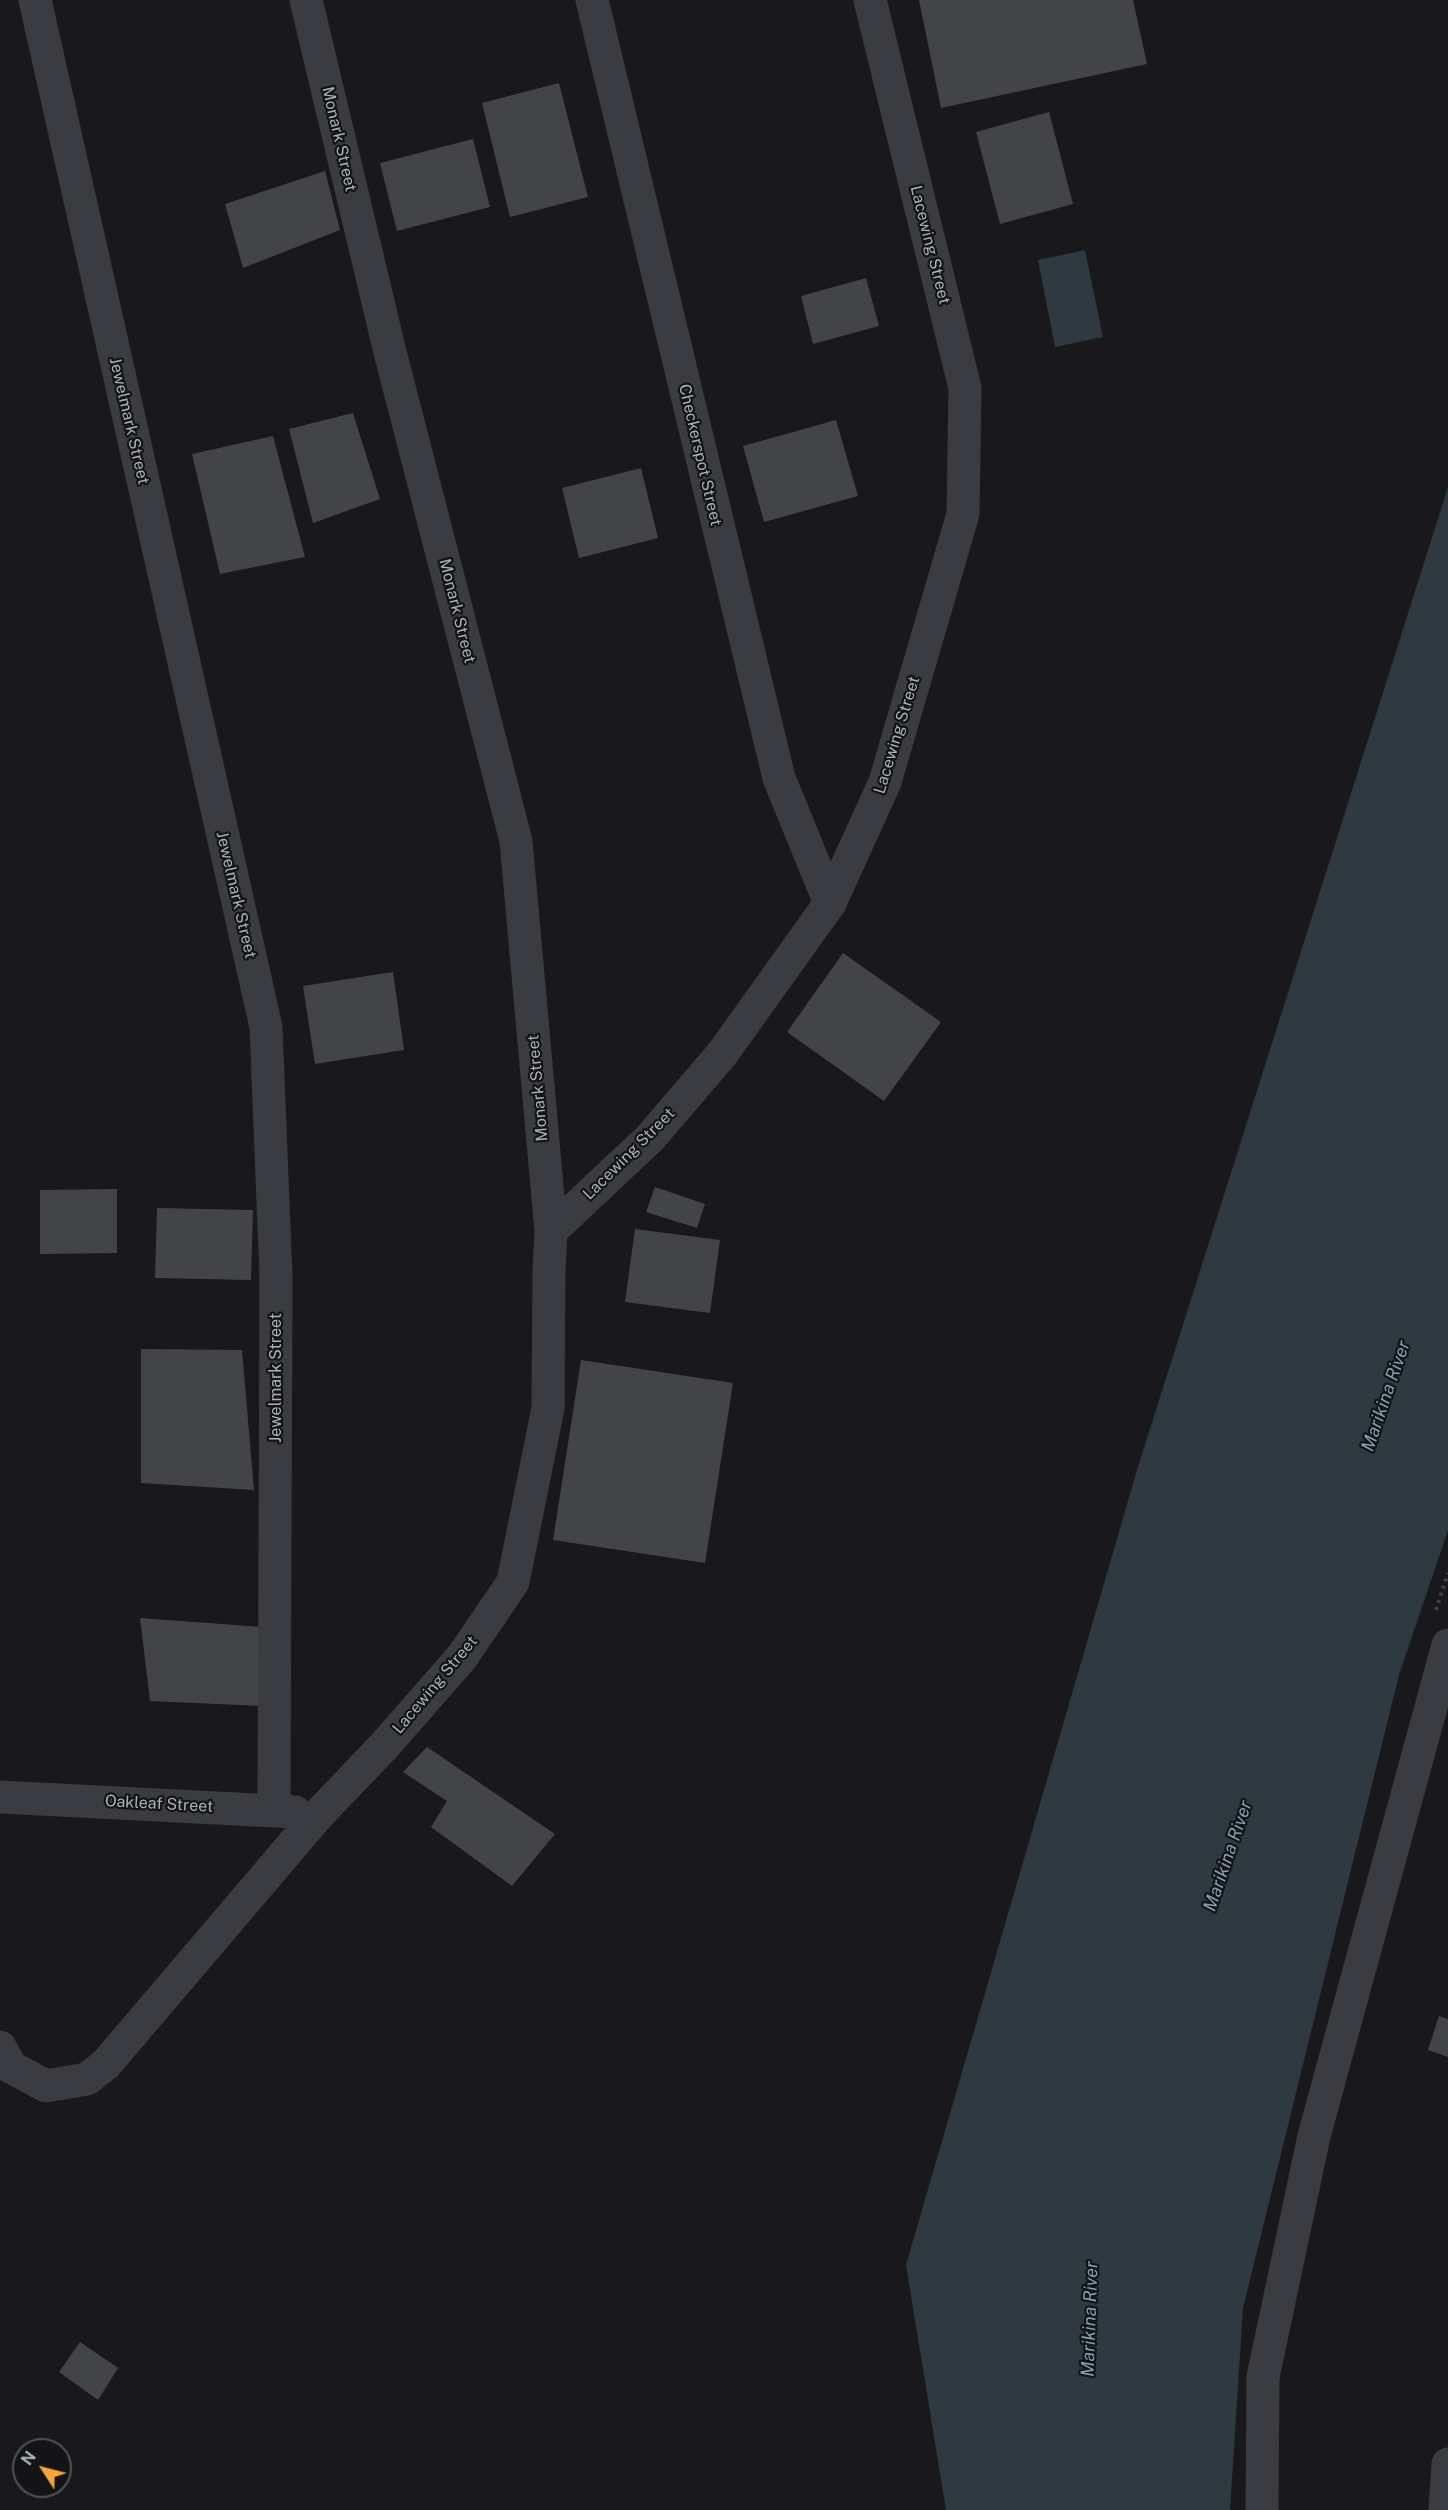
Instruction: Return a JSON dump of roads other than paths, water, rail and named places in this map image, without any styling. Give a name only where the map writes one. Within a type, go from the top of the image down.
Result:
[{"type":"street","name":"Jewelmark Street","points":[[35,0],[266,1027],[276,1277],[274,1809]]},
{"type":"street","name":"Monark Street","points":[[306,0],[393,364],[516,841],[551,1231]]},
{"type":"street","name":"Checkerspot Street","points":[[592,0],[779,778],[830,903]]},
{"type":"street","name":"Lacewing Street","points":[[0,2047],[11,2067],[46,2086],[87,2079],[106,2064],[318,1815],[384,1746],[462,1657],[513,1582],[548,1408],[551,1231],[650,1138],[722,1054],[830,903],[885,782],[963,514],[965,388],[870,0]]},
{"type":"street","points":[[1262,2510],[1263,2377],[1314,2136],[1448,1645]]},
{"type":"street","name":"Oakleaf Street","points":[[0,1797],[274,1809],[318,1815]]},
{"type":"street","points":[[1445,2510],[1448,2464]]},
{"type":"water","points":[[1085,250],[1103,337],[1055,347],[1038,260]]},
{"type":"water","name":"Marikina River","points":[[1448,487],[1448,1530],[1399,1675],[1243,2308],[1230,2510],[946,2510],[906,2265],[1137,1470]]}]
